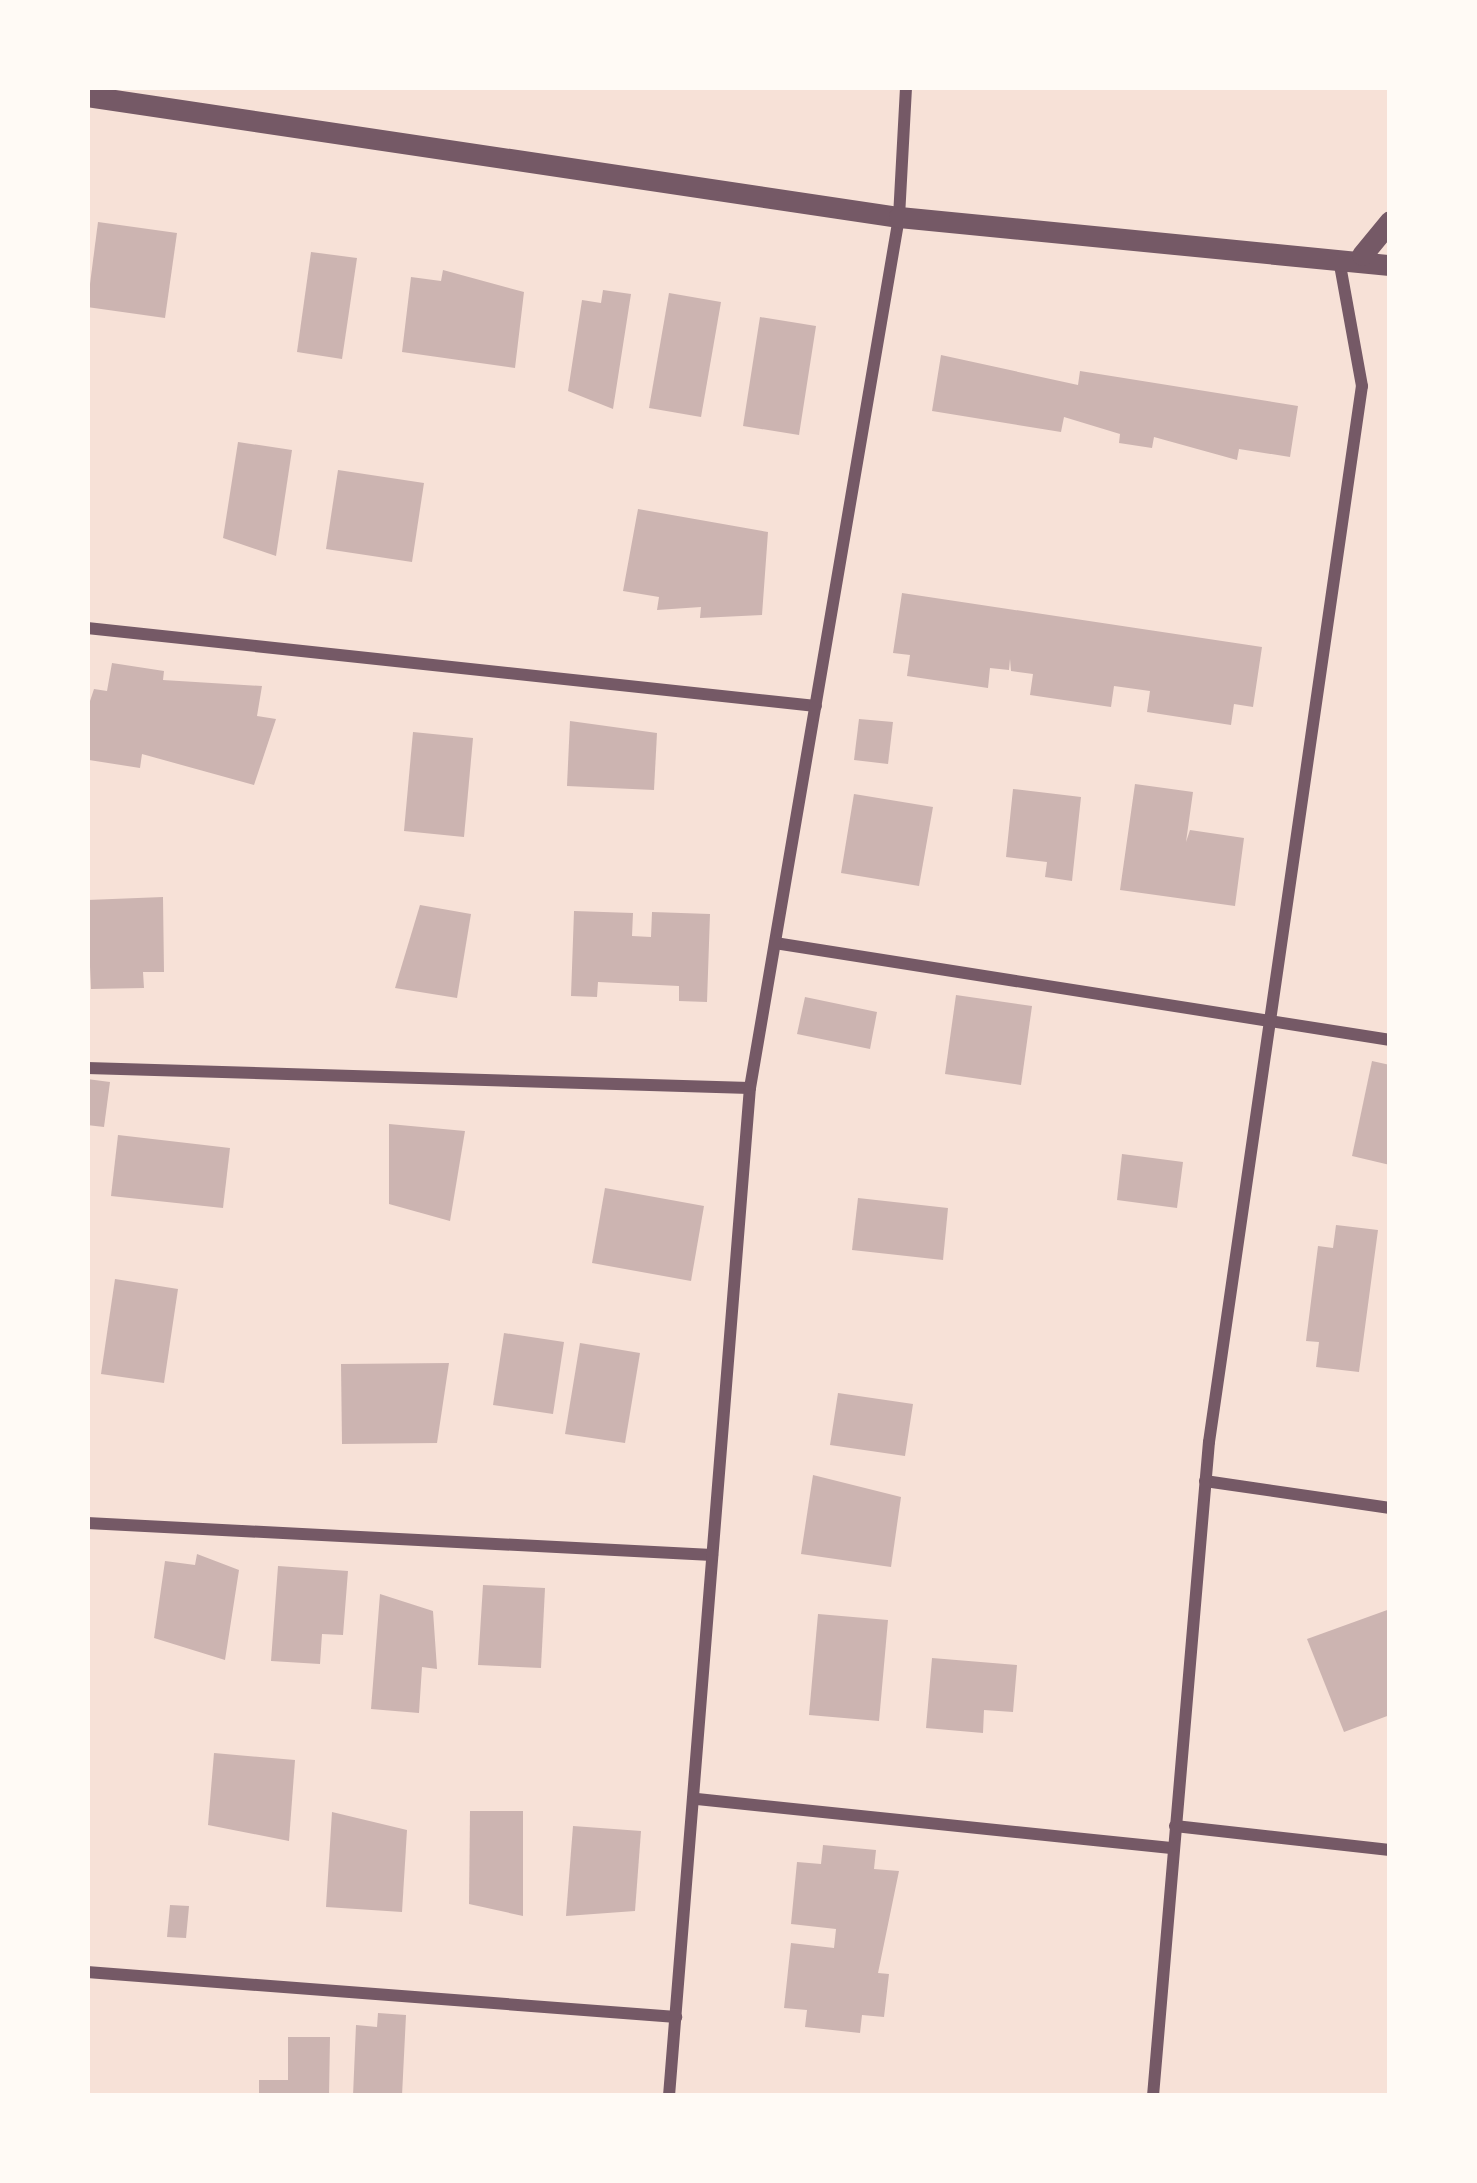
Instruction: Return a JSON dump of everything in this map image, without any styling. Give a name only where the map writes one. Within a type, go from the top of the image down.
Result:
[{"type":"street","points":[[669,2096],[697,1799],[750,1088],[899,217],[906,87]]},
{"type":"street","points":[[87,96],[899,217],[1338,257],[1362,255],[1390,265]]},
{"type":"street","points":[[1362,255],[1390,221]]},
{"type":"street","points":[[1154,2096],[1205,1481],[1264,1022],[1316,738],[1362,386],[1338,257]]},
{"type":"street","points":[[87,628],[816,706]]},
{"type":"street","points":[[775,944],[1390,1040]]},
{"type":"street","points":[[87,1068],[750,1088]]},
{"type":"street","points":[[1205,1481],[1390,1508]]},
{"type":"street","points":[[87,1523],[712,1555]]},
{"type":"street","points":[[697,1799],[1173,1848]]},
{"type":"street","points":[[1174,1826],[1390,1850]]},
{"type":"street","points":[[87,1972],[676,2017]]},
{"type":"building","points":[[98,222],[177,233],[165,318],[87,307]]},
{"type":"building","points":[[311,252],[357,258],[342,359],[297,352]]},
{"type":"building","points":[[443,270],[524,292],[515,368],[402,352],[411,277],[441,281]]},
{"type":"building","points":[[603,290],[631,294],[613,409],[568,391],[582,300],[601,303]]},
{"type":"building","points":[[669,293],[721,302],[701,417],[649,408]]},
{"type":"building","points":[[760,317],[816,326],[799,435],[743,426]]},
{"type":"building","points":[[941,355],[1078,385],[1080,371],[1298,406],[1290,457],[1239,449],[1237,460],[1154,437],[1152,448],[1119,443],[1120,434],[1064,417],[1061,432],[932,411]]},
{"type":"building","points":[[238,442],[292,450],[276,556],[223,538]]},
{"type":"building","points":[[338,470],[424,483],[412,562],[326,549]]},
{"type":"building","points":[[638,509],[768,532],[762,615],[700,618],[701,607],[657,610],[659,597],[623,591]]},
{"type":"building","points":[[902,593],[1262,647],[1253,707],[1234,704],[1231,725],[1147,712],[1150,691],[1114,686],[1111,707],[1030,695],[1033,674],[1011,671],[1010,659],[1009,670],[990,668],[988,688],[907,676],[910,655],[893,653]]},
{"type":"building","points":[[112,663],[164,671],[163,680],[262,686],[257,716],[276,719],[254,785],[142,754],[140,768],[89,760],[87,710],[94,689],[107,691]]},
{"type":"building","points":[[859,719],[893,722],[888,764],[854,760]]},
{"type":"building","points":[[570,721],[657,733],[654,790],[567,786]]},
{"type":"building","points":[[413,732],[473,738],[464,837],[404,831]]},
{"type":"building","points":[[1135,784],[1193,792],[1186,842],[1190,830],[1244,838],[1235,906],[1120,890]]},
{"type":"building","points":[[1013,789],[1081,797],[1072,881],[1045,877],[1047,862],[1006,857]]},
{"type":"building","points":[[854,794],[933,807],[919,886],[841,873]]},
{"type":"building","points":[[163,897],[164,972],[143,972],[144,988],[91,989],[87,900]]},
{"type":"building","points":[[420,905],[471,914],[457,998],[395,988]]},
{"type":"building","points":[[574,911],[633,913],[632,936],[651,937],[652,912],[710,914],[707,1002],[679,1001],[679,986],[598,982],[597,997],[571,996]]},
{"type":"building","points":[[956,995],[1032,1006],[1021,1085],[945,1074]]},
{"type":"building","points":[[805,997],[877,1012],[870,1049],[797,1034]]},
{"type":"building","points":[[1372,1061],[1390,1065],[1390,1165],[1352,1156]]},
{"type":"building","points":[[87,1079],[110,1082],[104,1127],[87,1125]]},
{"type":"building","points":[[389,1124],[465,1131],[450,1221],[389,1204]]},
{"type":"building","points":[[118,1135],[230,1148],[223,1208],[111,1196]]},
{"type":"building","points":[[1122,1154],[1183,1162],[1177,1208],[1117,1200]]},
{"type":"building","points":[[605,1188],[704,1206],[691,1281],[592,1263]]},
{"type":"building","points":[[858,1198],[948,1208],[943,1260],[852,1250]]},
{"type":"building","points":[[1336,1225],[1378,1230],[1359,1372],[1316,1367],[1319,1342],[1306,1341],[1318,1246],[1333,1248]]},
{"type":"building","points":[[115,1279],[178,1289],[164,1383],[101,1374]]},
{"type":"building","points":[[504,1333],[564,1342],[553,1414],[493,1405]]},
{"type":"building","points":[[580,1343],[640,1353],[625,1443],[565,1434]]},
{"type":"building","points":[[449,1363],[437,1443],[342,1444],[341,1364]]},
{"type":"building","points":[[838,1393],[913,1404],[905,1456],[830,1445]]},
{"type":"building","points":[[813,1475],[901,1497],[891,1567],[801,1554]]},
{"type":"building","points":[[197,1554],[239,1570],[225,1660],[154,1638],[165,1561],[195,1565]]},
{"type":"building","points":[[278,1566],[348,1571],[343,1635],[322,1634],[320,1664],[271,1661]]},
{"type":"building","points":[[483,1585],[545,1588],[541,1668],[478,1665]]},
{"type":"building","points":[[380,1594],[433,1611],[437,1669],[422,1667],[419,1713],[371,1709]]},
{"type":"building","points":[[1390,1609],[1390,1715],[1344,1732],[1307,1639]]},
{"type":"building","points":[[818,1614],[888,1620],[879,1721],[809,1715]]},
{"type":"building","points":[[932,1658],[1017,1665],[1013,1712],[984,1710],[983,1733],[926,1728]]},
{"type":"building","points":[[214,1753],[295,1760],[289,1841],[208,1825]]},
{"type":"building","points":[[470,1811],[523,1811],[523,1916],[469,1904]]},
{"type":"building","points":[[332,1812],[407,1830],[402,1912],[326,1907]]},
{"type":"building","points":[[573,1826],[641,1831],[635,1911],[566,1916]]},
{"type":"building","points":[[823,1845],[876,1850],[874,1869],[899,1871],[878,1973],[889,1974],[884,2017],[862,2015],[860,2033],[805,2027],[807,2010],[784,2008],[791,1943],[834,1948],[836,1929],[791,1924],[797,1862],[821,1864]]},
{"type":"building","points":[[170,1905],[189,1906],[186,1938],[167,1937]]},
{"type":"building","points":[[378,2013],[406,2015],[402,2096],[353,2096],[356,2025],[377,2027]]},
{"type":"building","points":[[288,2037],[330,2037],[329,2096],[259,2096],[259,2080],[288,2080]]}]
